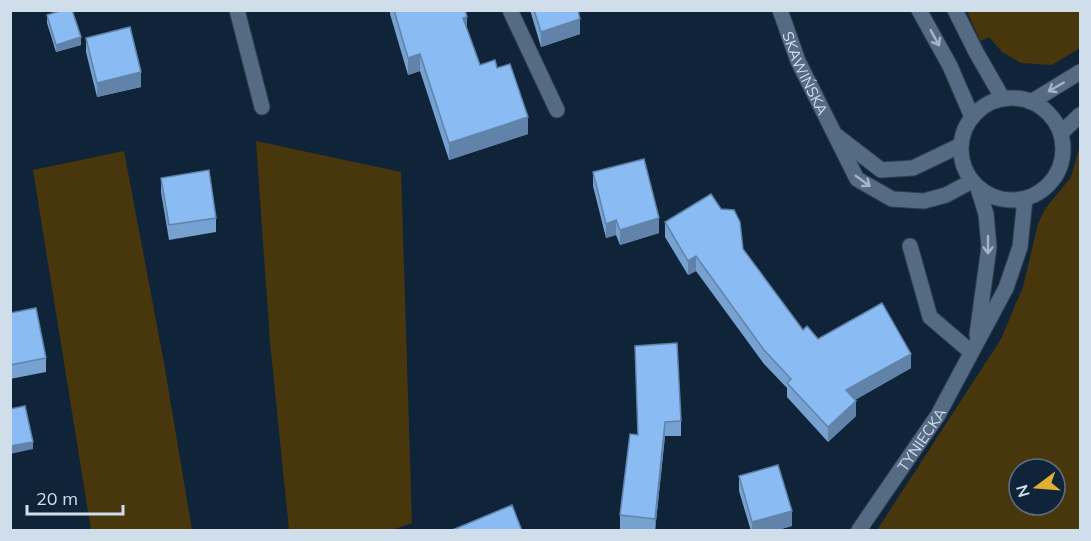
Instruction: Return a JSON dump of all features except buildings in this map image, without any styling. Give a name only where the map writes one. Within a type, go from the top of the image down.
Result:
[{"type":"street","points":[[237,10],[262,107]]},
{"type":"street","points":[[510,10],[557,111]]},
{"type":"street","name":"SKAWIŃSKA","points":[[780,10],[798,62],[857,179],[892,199],[924,201],[975,184]]},
{"type":"street","points":[[919,10],[950,66],[972,117]]},
{"type":"street","points":[[955,10],[1003,99]]},
{"type":"street","points":[[1031,102],[1080,72]]},
{"type":"street","points":[[1017,98],[1044,109],[1054,119],[1060,133],[1063,149],[1060,166],[1053,181],[1041,192],[1026,199],[1009,200],[993,196],[975,184],[963,162],[961,145],[964,130],[972,117],[991,102],[1003,99],[1017,98]]},
{"type":"street","points":[[1060,133],[1080,115]]},
{"type":"street","name":"SKAWIŃSKA","points":[[833,132],[881,170],[913,168],[961,145]]},
{"type":"street","name":"TYNIECKA","points":[[973,348],[989,247],[986,214],[975,184]]},
{"type":"street","name":"TYNIECKA","points":[[859,531],[938,415],[1006,288],[1020,247],[1026,199]]},
{"type":"street","points":[[910,246],[930,317],[973,348]]},
{"type":"shaded area","points":[[967,11],[1080,11],[1080,48],[1052,65],[1021,63],[1002,52],[989,37],[980,41]]},
{"type":"shaded area","points":[[256,141],[401,172],[412,523],[392,530],[289,530],[270,342]]},
{"type":"shaded area","points":[[1080,145],[1080,530],[877,530],[1001,339],[1023,287],[1038,224],[1045,209],[1071,177]]},
{"type":"shaded area","points":[[124,151],[164,363],[192,530],[91,530],[33,170]]}]
